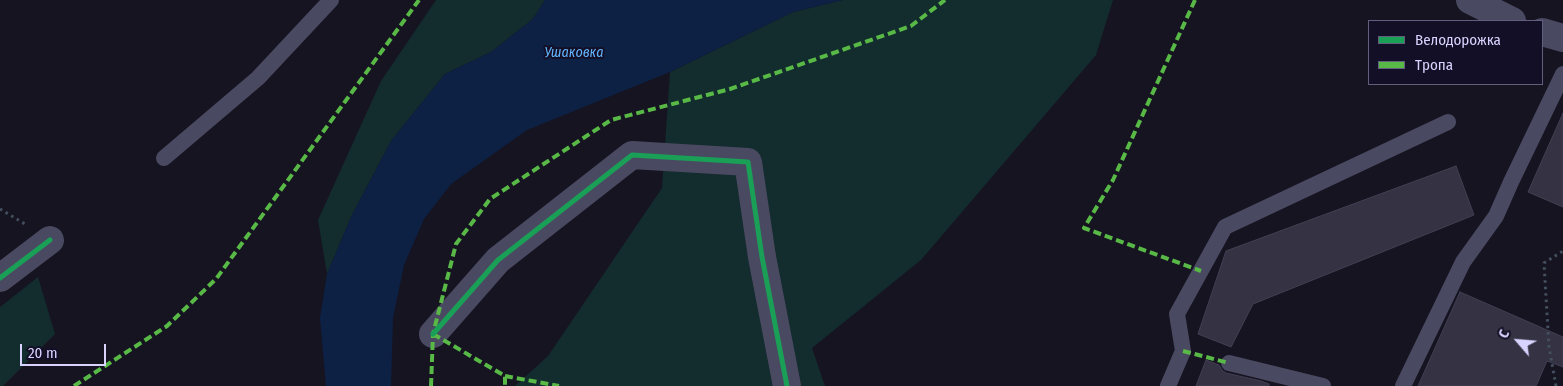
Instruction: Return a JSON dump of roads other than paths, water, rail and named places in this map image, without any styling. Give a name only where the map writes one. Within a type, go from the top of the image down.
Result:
[{"type":"street","points":[[1470,0],[1510,20]]},
{"type":"street","points":[[1543,32],[1563,38]]},
{"type":"street","points":[[433,334],[498,260],[632,155],[748,162],[762,257],[787,386]]},
{"type":"street","points":[[0,278],[50,240]]},
{"type":"lane","points":[[164,158],[258,78],[332,0]]},
{"type":"lane","points":[[1403,386],[1462,262],[1496,216],[1563,74]]},
{"type":"lane","points":[[1168,386],[1183,351],[1177,314],[1225,227],[1448,122]]},
{"type":"lane","points":[[1228,363],[1323,386]]},
{"type":"water","name":"Ушаковка","points":[[545,0],[843,0],[793,12],[670,72],[527,130],[451,184],[424,219],[404,265],[393,318],[391,386],[326,386],[320,318],[327,274],[351,217],[391,141],[445,74],[491,52],[533,19]]}]
